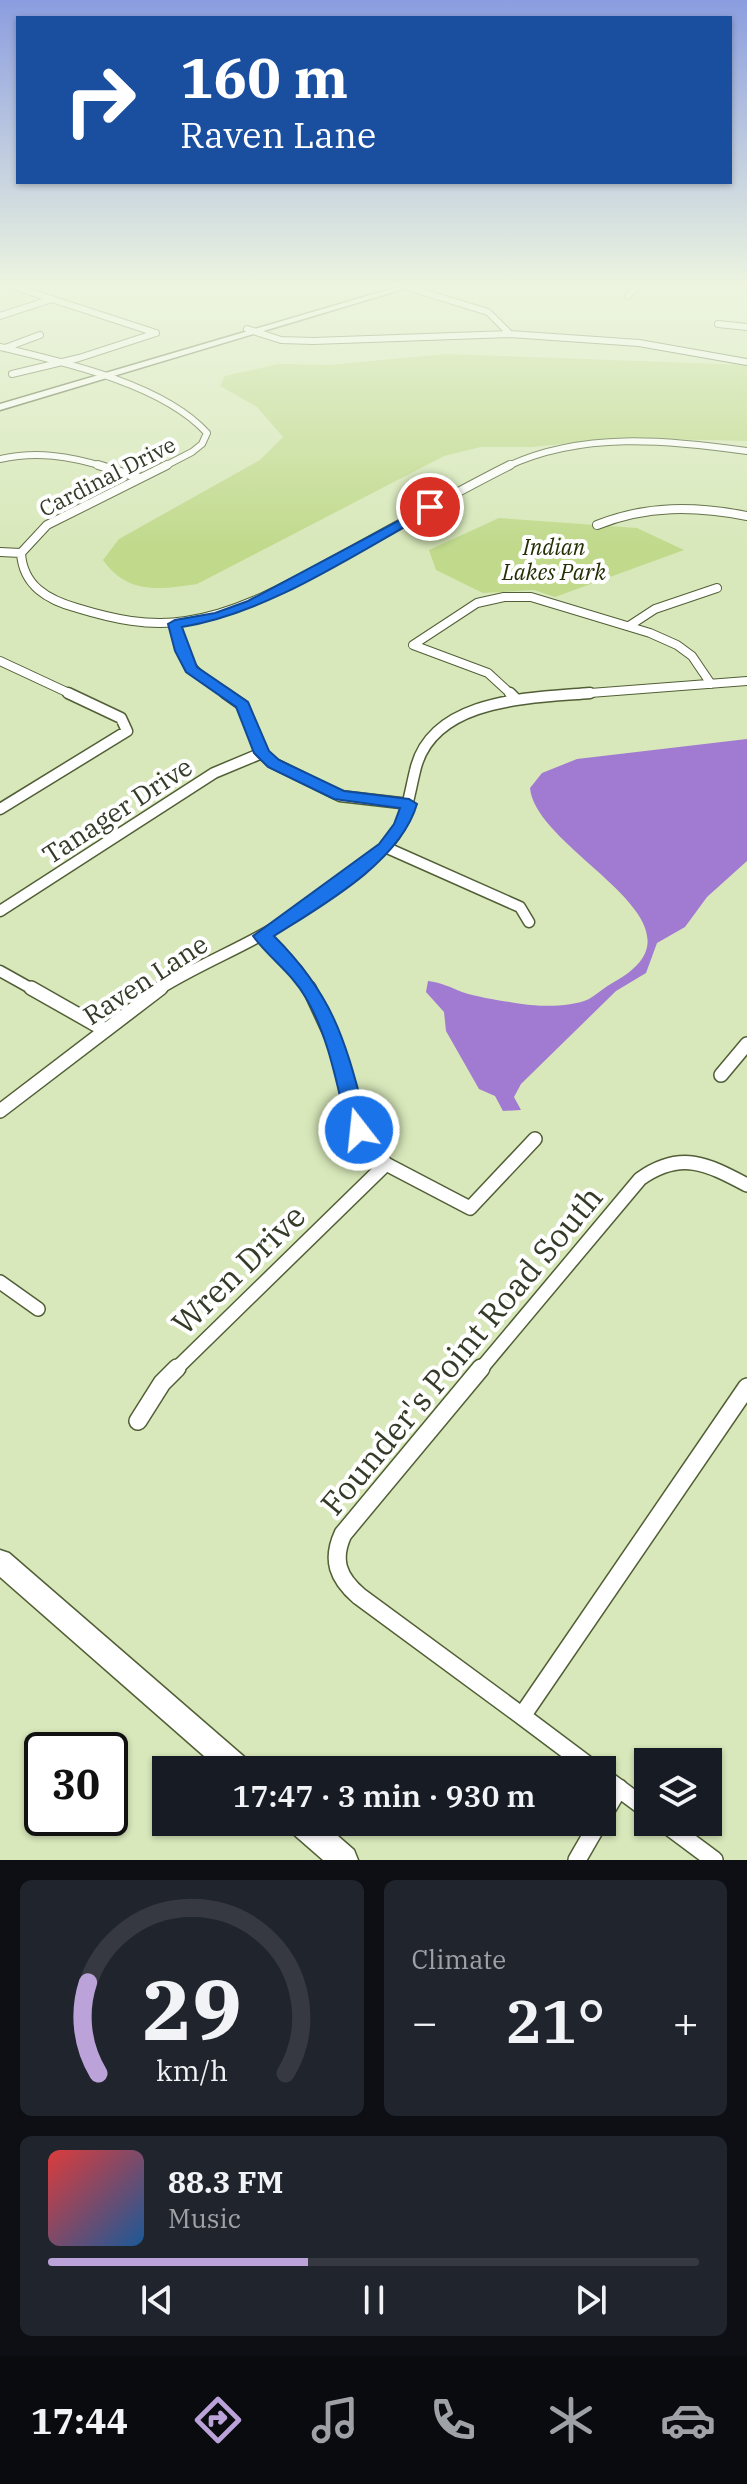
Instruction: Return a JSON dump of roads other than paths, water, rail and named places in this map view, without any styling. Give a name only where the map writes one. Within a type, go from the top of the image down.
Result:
[{"type":"main road","points":[[0,404],[100,375]]},
{"type":"main road","points":[[0,1561],[224,1756]]},
{"type":"main road","points":[[317,1836],[344,1860]]},
{"type":"street","name":"Cardinal Drive","points":[[21,553],[47,525],[192,452],[202,444],[207,433],[193,416],[100,375]]},
{"type":"street","points":[[0,552],[21,553],[25,577],[54,599],[109,619],[175,624],[217,617],[253,604],[514,462],[543,452],[601,443],[704,446],[747,451]]},
{"type":"street","points":[[48,453],[56,445]]},
{"type":"street","points":[[0,459],[48,453],[70,456],[140,478]]},
{"type":"street","points":[[597,525],[622,514],[670,507],[747,516]]},
{"type":"street","points":[[629,626],[655,609],[717,588]]},
{"type":"street","points":[[516,699],[488,673],[413,645],[477,603],[504,597],[546,599],[629,626],[686,650],[711,684]]},
{"type":"street","points":[[175,624],[186,661],[198,676],[242,705],[262,753],[282,769],[340,796],[409,804]]},
{"type":"street","points":[[0,661],[121,718],[127,731],[0,809]]},
{"type":"street","points":[[0,674],[12,666]]},
{"type":"street","name":"Raven Lane","points":[[0,1111],[186,972],[262,936],[310,906],[385,847],[402,825],[409,804],[414,765],[432,736],[460,717],[516,699],[747,681]]},
{"type":"street","name":"Tanager Drive","points":[[0,911],[214,773],[262,753]]},
{"type":"street","points":[[385,847],[520,907],[529,922]]},
{"type":"street","points":[[262,936],[297,970],[316,998],[334,1042],[359,1130],[386,1164],[470,1208],[535,1139]]},
{"type":"street","points":[[0,971],[105,1030]]},
{"type":"street","points":[[721,1075],[747,1044]]},
{"type":"street","name":"Founder's Point Road South","points":[[575,1756],[350,1589],[337,1572],[335,1554],[338,1544],[360,1512],[640,1179],[659,1165],[688,1161],[709,1166],[747,1185]]},
{"type":"street","name":"Wren Drive","points":[[138,1421],[162,1383],[386,1164]]},
{"type":"street","points":[[0,1282],[38,1309]]},
{"type":"street","points":[[522,1716],[747,1387]]},
{"type":"street","points":[[616,1786],[634,1799]]},
{"type":"street","points":[[616,1793],[619,1788]]},
{"type":"street","points":[[577,1860],[591,1836]]},
{"type":"street","points":[[682,1836],[714,1860]]},
{"type":"park label","name":"Indian Lakes Park","points":[[554,558]]}]
